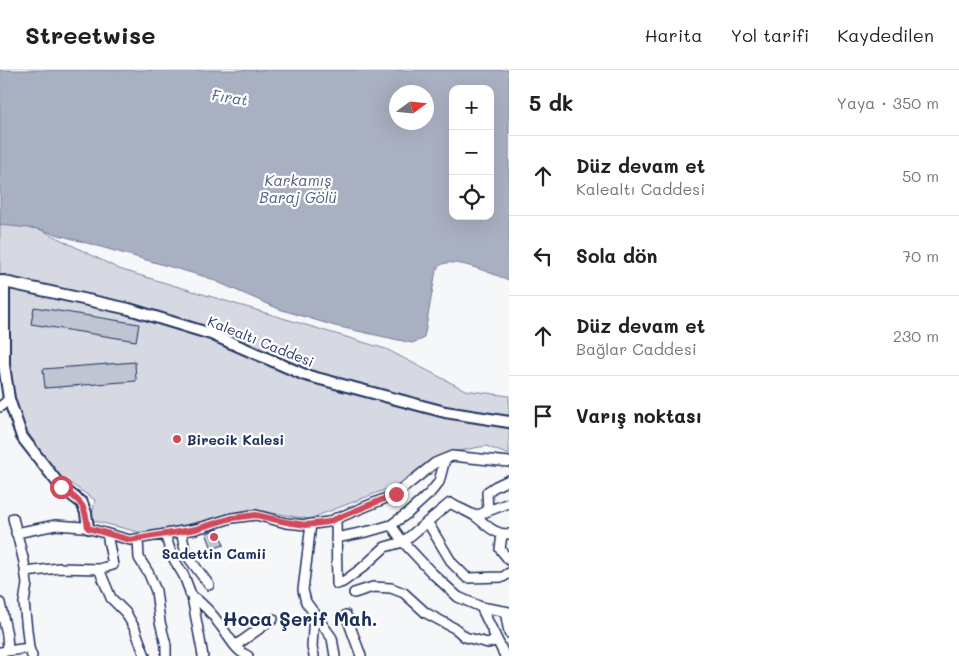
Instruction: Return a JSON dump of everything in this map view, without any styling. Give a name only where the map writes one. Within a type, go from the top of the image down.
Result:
[{"type":"street","name":"Kalealtı Caddesi","points":[[88,528],[86,513],[82,503],[61,487],[22,436],[9,400],[3,375],[2,281],[129,309],[202,331],[305,375],[446,412],[509,422]]},
{"type":"street","points":[[0,407],[9,400]]},
{"type":"street","points":[[16,534],[56,525],[88,528],[130,540],[196,529],[232,518],[256,515],[286,522],[311,524],[328,522],[396,494],[435,463],[452,456],[509,462]]},
{"type":"street","points":[[336,538],[370,532],[391,525],[408,513],[439,482],[445,459]]},
{"type":"street","points":[[488,511],[487,492],[509,480]]},
{"type":"street","points":[[336,518],[337,584],[362,568],[385,547],[403,542],[450,503],[475,516],[492,530],[506,534],[500,549],[509,560]]},
{"type":"street","points":[[475,516],[509,503]]},
{"type":"street","points":[[0,603],[7,635],[4,651],[30,652],[24,603],[27,584],[26,572],[16,534],[14,518]]},
{"type":"street","points":[[428,523],[452,562],[467,578],[504,578],[509,573]]},
{"type":"street","points":[[311,524],[304,590],[306,602],[332,638],[335,656]]},
{"type":"street","points":[[391,525],[403,542],[458,597],[481,607],[507,612],[509,633]]},
{"type":"street","points":[[181,531],[186,554],[209,585]]},
{"type":"street","points":[[26,572],[58,568],[99,569],[113,565],[107,534]]},
{"type":"street","points":[[165,534],[172,556],[184,576],[190,594],[203,656]]},
{"type":"street","points":[[138,539],[139,558],[149,574],[156,591],[160,622],[166,645],[166,656]]},
{"type":"street","points":[[99,569],[111,598],[126,613],[135,629],[145,656]]},
{"type":"street","points":[[354,594],[373,587],[390,588],[404,593],[426,613],[456,629],[465,637],[488,643],[497,640]]},
{"type":"street","points":[[190,594],[202,603],[220,623],[240,652],[248,656]]},
{"type":"street","points":[[481,607],[497,640],[507,652]]},
{"type":"street","points":[[314,612],[312,647],[314,656]]},
{"type":"street","points":[[346,615],[361,656]]},
{"type":"street","points":[[235,646],[273,619]]},
{"type":"shaded area","points":[[0,212],[14,216],[119,269],[386,349],[465,390],[509,396],[509,455],[486,446],[446,453],[397,485],[309,519],[250,509],[142,533],[91,520],[95,500],[55,473],[21,422],[0,328]]},
{"type":"water","name":"Karkamış Baraj Gölü","points":[[0,70],[509,70],[509,280],[457,263],[441,265],[436,272],[423,339],[412,343],[335,326],[279,309],[206,277],[38,229],[0,225]]},
{"type":"building","points":[[34,307],[139,324],[136,341],[31,324]]},
{"type":"building","points":[[135,362],[136,381],[45,388],[43,369]]},
{"type":"building","name":"Sadettin Camii","points":[[218,529],[224,545],[212,549],[206,533]]},
{"type":"place","name":"Birecik Kalesi","points":[[177,439]]},
{"type":"place","name":"Sadettin Camii","points":[[214,537]]},
{"type":"district","name":"Hoca Şerif Mah.","points":[[300,618]]},
{"type":"route","points":[[61,487],[82,503],[86,513],[88,528],[130,540],[196,529],[232,518],[256,515],[306,525],[328,522],[396,494]]},
{"type":"water label","name":"Fırat","points":[[230,97]]}]
